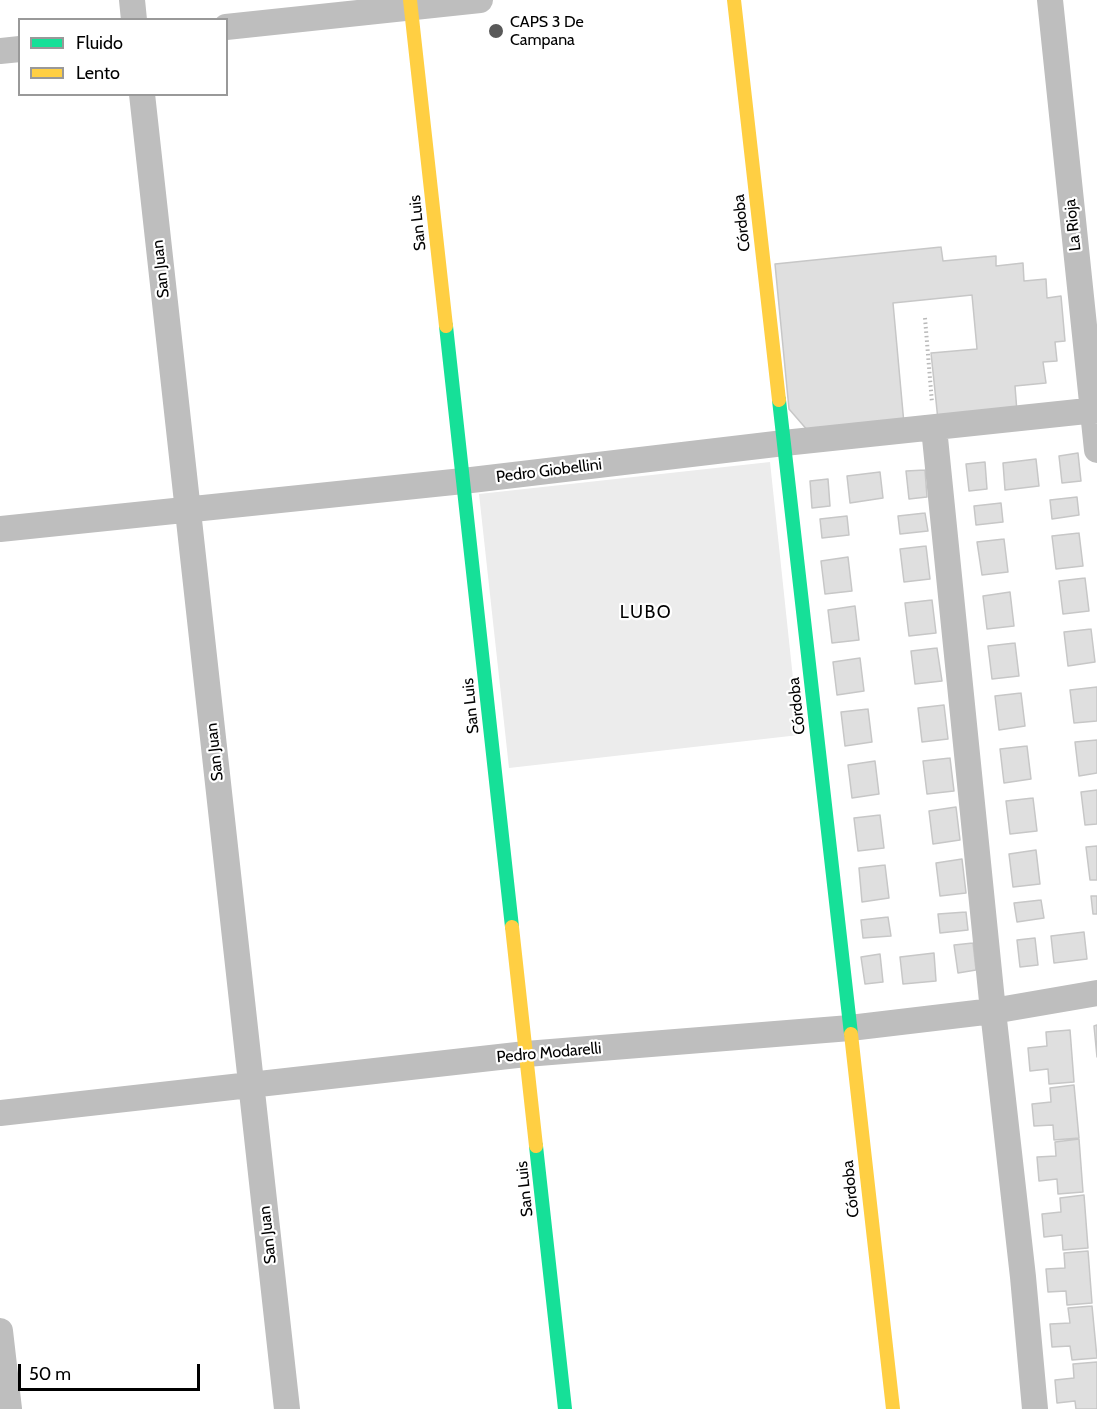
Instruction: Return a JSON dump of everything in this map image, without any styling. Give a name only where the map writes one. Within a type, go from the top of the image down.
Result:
[{"type":"street","points":[[132,0],[134,18]]},
{"type":"street","points":[[228,27],[410,4],[480,0]]},
{"type":"street","name":"Córdoba","points":[[734,0],[893,1409]]},
{"type":"street","name":"La Rioja","points":[[1050,0],[1095,411],[1097,450]]},
{"type":"street","name":"San Luis","points":[[410,4],[565,1409]]},
{"type":"street","points":[[0,51],[18,49]]},
{"type":"street","name":"San Juan","points":[[142,96],[287,1409]]},
{"type":"street","name":"Pedro Giobellini","points":[[0,529],[463,481],[784,443],[1095,411]]},
{"type":"street","points":[[934,428],[1035,1409]]},
{"type":"street","name":"Pedro Modarelli","points":[[0,1113],[526,1054],[850,1028],[993,1011],[1097,993]]},
{"type":"street","points":[[0,1331],[9,1409]]},
{"type":"path","points":[[925,318],[934,428]]},
{"type":"shaded area","points":[[770,462],[799,735],[509,768],[479,494]]},
{"type":"building","points":[[941,247],[943,261],[996,256],[996,266],[1023,263],[1024,281],[1046,279],[1047,298],[1061,296],[1065,341],[1055,342],[1057,361],[1043,362],[1046,383],[1015,386],[1017,412],[938,420],[931,353],[977,349],[972,295],[893,303],[904,424],[809,432],[789,409],[775,264]]},
{"type":"building","points":[[1078,453],[1081,481],[1062,483],[1059,456]]},
{"type":"building","points":[[1036,459],[1039,486],[1005,490],[1003,463]]},
{"type":"building","points":[[985,462],[987,489],[969,491],[966,464]]},
{"type":"building","points":[[925,470],[927,497],[909,499],[906,471]]},
{"type":"building","points":[[880,472],[883,498],[850,503],[847,476]]},
{"type":"building","points":[[828,479],[830,506],[812,508],[810,481]]},
{"type":"building","points":[[1077,497],[1079,515],[1052,519],[1050,500]]},
{"type":"building","points":[[1001,503],[1003,522],[976,525],[974,506]]},
{"type":"building","points":[[925,513],[928,531],[900,534],[898,516]]},
{"type":"building","points":[[847,516],[849,535],[822,538],[820,519]]},
{"type":"building","points":[[1079,533],[1083,566],[1056,569],[1052,536]]},
{"type":"building","points":[[1004,539],[1008,572],[982,575],[977,542]]},
{"type":"building","points":[[926,546],[930,579],[904,582],[900,549]]},
{"type":"building","points":[[848,557],[852,591],[825,594],[821,561]]},
{"type":"building","points":[[1085,578],[1089,611],[1063,614],[1059,581]]},
{"type":"building","points":[[1010,592],[1014,626],[987,629],[983,596]]},
{"type":"building","points":[[932,600],[936,633],[909,636],[905,603]]},
{"type":"building","points":[[855,606],[859,640],[832,643],[828,610]]},
{"type":"building","points":[[1091,629],[1095,662],[1068,666],[1064,632]]},
{"type":"building","points":[[1015,643],[1019,676],[992,679],[988,646]]},
{"type":"building","points":[[937,648],[942,681],[915,684],[911,651]]},
{"type":"building","points":[[860,658],[864,691],[837,695],[833,662]]},
{"type":"building","points":[[1097,687],[1097,721],[1074,723],[1070,690]]},
{"type":"building","points":[[1021,693],[1025,726],[999,730],[995,696]]},
{"type":"building","points":[[944,705],[948,739],[922,742],[918,708]]},
{"type":"building","points":[[868,709],[872,742],[845,746],[841,712]]},
{"type":"building","points":[[1097,740],[1097,773],[1079,776],[1075,742]]},
{"type":"building","points":[[1027,746],[1031,779],[1004,783],[1000,749]]},
{"type":"building","points":[[950,758],[954,791],[927,794],[923,761]]},
{"type":"building","points":[[875,761],[879,794],[852,798],[848,765]]},
{"type":"building","points":[[1097,790],[1097,824],[1085,825],[1081,792]]},
{"type":"building","points":[[1033,798],[1037,831],[1010,834],[1006,801]]},
{"type":"building","points":[[956,807],[960,840],[933,844],[929,811]]},
{"type":"building","points":[[880,815],[884,848],[858,851],[854,818]]},
{"type":"building","points":[[1097,846],[1097,880],[1090,880],[1086,847]]},
{"type":"building","points":[[1036,850],[1040,884],[1013,887],[1009,854]]},
{"type":"building","points":[[962,859],[966,893],[940,896],[936,863]]},
{"type":"building","points":[[885,865],[889,898],[862,902],[859,868]]},
{"type":"building","points":[[1091,896],[1097,896],[1097,914],[1093,914]]},
{"type":"building","points":[[1041,900],[1044,918],[1017,922],[1014,903]]},
{"type":"building","points":[[966,912],[968,930],[940,933],[938,914]]},
{"type":"building","points":[[888,917],[891,936],[863,938],[861,920]]},
{"type":"building","points":[[1084,932],[1087,959],[1054,963],[1051,936]]},
{"type":"building","points":[[1035,938],[1038,965],[1020,967],[1017,940]]},
{"type":"building","points":[[973,943],[976,970],[958,973],[954,945]]},
{"type":"building","points":[[934,953],[936,981],[903,984],[900,957]]},
{"type":"building","points":[[880,954],[883,982],[865,984],[861,957]]},
{"type":"building","points":[[1097,1025],[1097,1057],[1094,1026]]},
{"type":"building","points":[[1070,1030],[1074,1082],[1049,1084],[1048,1069],[1030,1071],[1028,1048],[1047,1046],[1046,1032]]},
{"type":"building","points":[[1074,1085],[1079,1138],[1054,1140],[1053,1125],[1034,1126],[1032,1104],[1051,1102],[1050,1088]]},
{"type":"building","points":[[1079,1139],[1083,1192],[1058,1194],[1057,1179],[1039,1181],[1037,1157],[1056,1156],[1055,1142]]},
{"type":"building","points":[[1084,1195],[1088,1248],[1063,1250],[1062,1235],[1044,1237],[1042,1214],[1061,1212],[1060,1198]]},
{"type":"building","points":[[1088,1251],[1092,1303],[1067,1305],[1066,1291],[1048,1292],[1046,1269],[1065,1268],[1064,1253]]},
{"type":"building","points":[[1092,1306],[1097,1358],[1072,1360],[1070,1346],[1052,1347],[1050,1324],[1070,1323],[1068,1308]]},
{"type":"building","points":[[1097,1362],[1097,1409],[1076,1409],[1075,1401],[1057,1403],[1055,1380],[1074,1378],[1073,1364]]},
{"type":"traffic: fast","points":[[446,326],[512,927]]},
{"type":"traffic: fast","points":[[779,400],[851,1034]]},
{"type":"traffic: fast","points":[[536,1146],[565,1409]]},
{"type":"traffic: slow","points":[[410,0],[446,326]]},
{"type":"traffic: slow","points":[[734,0],[779,400]]},
{"type":"traffic: slow","points":[[512,927],[536,1146]]},
{"type":"traffic: slow","points":[[851,1034],[893,1409]]},
{"type":"place","name":"CAPS 3 De Campana","points":[[496,31]]},
{"type":"district","name":"LUBO","points":[[646,613]]}]
